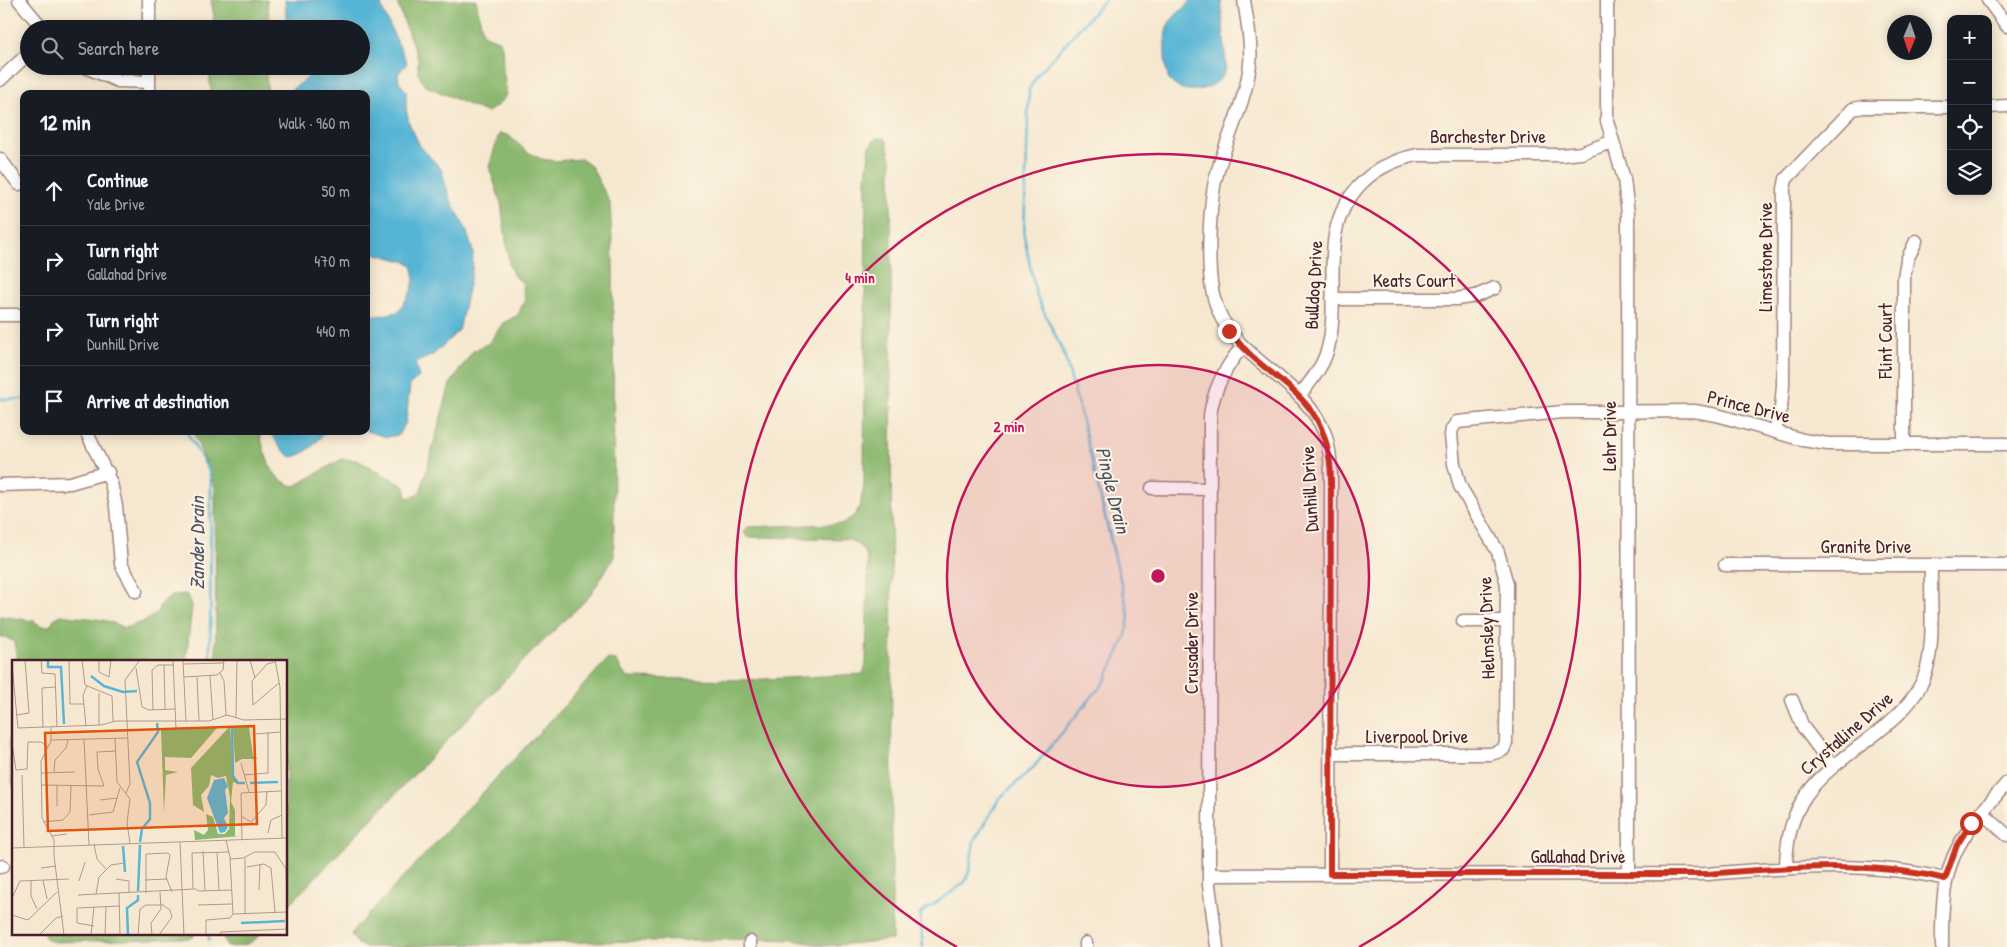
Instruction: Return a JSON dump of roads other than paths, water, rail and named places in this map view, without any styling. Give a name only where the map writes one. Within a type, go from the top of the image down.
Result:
[{"type":"street","points":[[19,0],[36,20]]},
{"type":"street","points":[[148,0],[149,20]]},
{"type":"street","name":"Dunhill Drive","points":[[1244,0],[1250,47],[1250,66],[1214,184],[1211,255],[1214,298],[1222,320],[1242,347],[1299,396],[1311,410],[1324,434],[1331,465],[1330,874]]},
{"type":"street","name":"Lehr Drive","points":[[1607,0],[1606,110],[1612,142],[1624,179],[1627,201],[1629,874]]},
{"type":"street","points":[[1988,0],[2007,26]]},
{"type":"street","points":[[0,80],[20,61]]},
{"type":"street","points":[[106,75],[149,88],[149,75]]},
{"type":"street","points":[[1992,107],[2007,106]]},
{"type":"street","name":"Limestone Drive","points":[[1775,431],[1784,386],[1784,184],[1788,175],[1853,109],[1863,107],[1947,107]]},
{"type":"street","name":"Barchester Drive","points":[[1368,177],[1378,169],[1396,160],[1417,155],[1561,155],[1581,153],[1612,142]]},
{"type":"street","points":[[0,159],[19,184]]},
{"type":"street","name":"Bulldog Drive","points":[[1299,396],[1317,374],[1325,357],[1330,336],[1333,241],[1336,225],[1353,193],[1368,177]]},
{"type":"street","name":"Flint Court","points":[[1904,444],[1904,278],[1907,260],[1916,241]]},
{"type":"street","name":"Keats Court","points":[[1332,299],[1457,299],[1476,296],[1495,288]]},
{"type":"street","points":[[0,315],[20,315]]},
{"type":"street","name":"Crusader Drive","points":[[1216,947],[1210,904],[1209,875],[1210,415],[1214,394],[1228,365],[1242,347]]},
{"type":"street","name":"Prince Drive","points":[[1454,425],[1462,420],[1497,419],[1551,413],[1628,411],[1706,412],[1828,444],[2007,444]]},
{"type":"street","name":"Helmsley Drive","points":[[1454,425],[1452,442],[1456,475],[1465,496],[1502,562],[1507,584],[1507,737],[1503,750]]},
{"type":"street","points":[[88,435],[108,472],[116,506],[121,564],[136,591]]},
{"type":"street","points":[[0,484],[70,483],[108,472]]},
{"type":"street","points":[[1152,488],[1210,489]]},
{"type":"street","name":"Granite Drive","points":[[1725,565],[2007,565]]},
{"type":"street","name":"Crystalline Drive","points":[[1786,869],[1787,839],[1794,814],[1807,792],[1833,767],[1896,717],[1919,688],[1930,654],[1931,565]]},
{"type":"street","points":[[1463,621],[1508,621]]},
{"type":"street","points":[[1792,700],[1803,727],[1833,767]]},
{"type":"street","name":"Liverpool Drive","points":[[1330,754],[1491,754],[1503,750]]},
{"type":"street","points":[[1942,947],[1942,901],[1945,879],[1957,845],[1981,812],[2007,783]]},
{"type":"street","points":[[1981,812],[2007,835]]},
{"type":"street","name":"Gallahad Drive","points":[[1209,875],[1705,874],[1761,868],[1893,868],[1945,879]]},
{"type":"water","points":[[285,0],[381,0],[382,9],[407,63],[398,74],[399,82],[406,91],[406,109],[409,123],[420,146],[441,169],[450,199],[466,229],[473,252],[472,271],[459,330],[433,355],[415,363],[419,377],[410,384],[406,422],[399,435],[387,437],[370,432],[370,314],[378,316],[398,312],[412,289],[414,277],[411,264],[370,252],[370,90],[291,90],[309,75],[370,75],[370,20],[286,20]]},
{"type":"water","points":[[1191,0],[1221,0],[1226,67],[1223,75],[1211,86],[1203,89],[1186,90],[1178,87],[1169,78],[1165,54],[1165,37],[1168,25]]},
{"type":"water","points":[[273,435],[323,435],[315,444],[297,456],[291,457],[278,445]]},
{"type":"waterway","name":"Pingle Drain","points":[[923,947],[920,914],[964,883],[969,872],[974,841],[1000,798],[1032,769],[1105,681],[1126,636],[1129,616],[1079,408],[1064,354],[1036,295],[1024,236],[1029,89],[1038,74],[1105,0]]},
{"type":"waterway","name":"Zander Drain","points":[[0,399],[20,399]]},
{"type":"waterway","name":"Zander Drain","points":[[188,435],[209,471],[211,480],[210,660]]},
{"type":"waterway","name":"Zander Drain","points":[[209,934],[209,940]]}]
